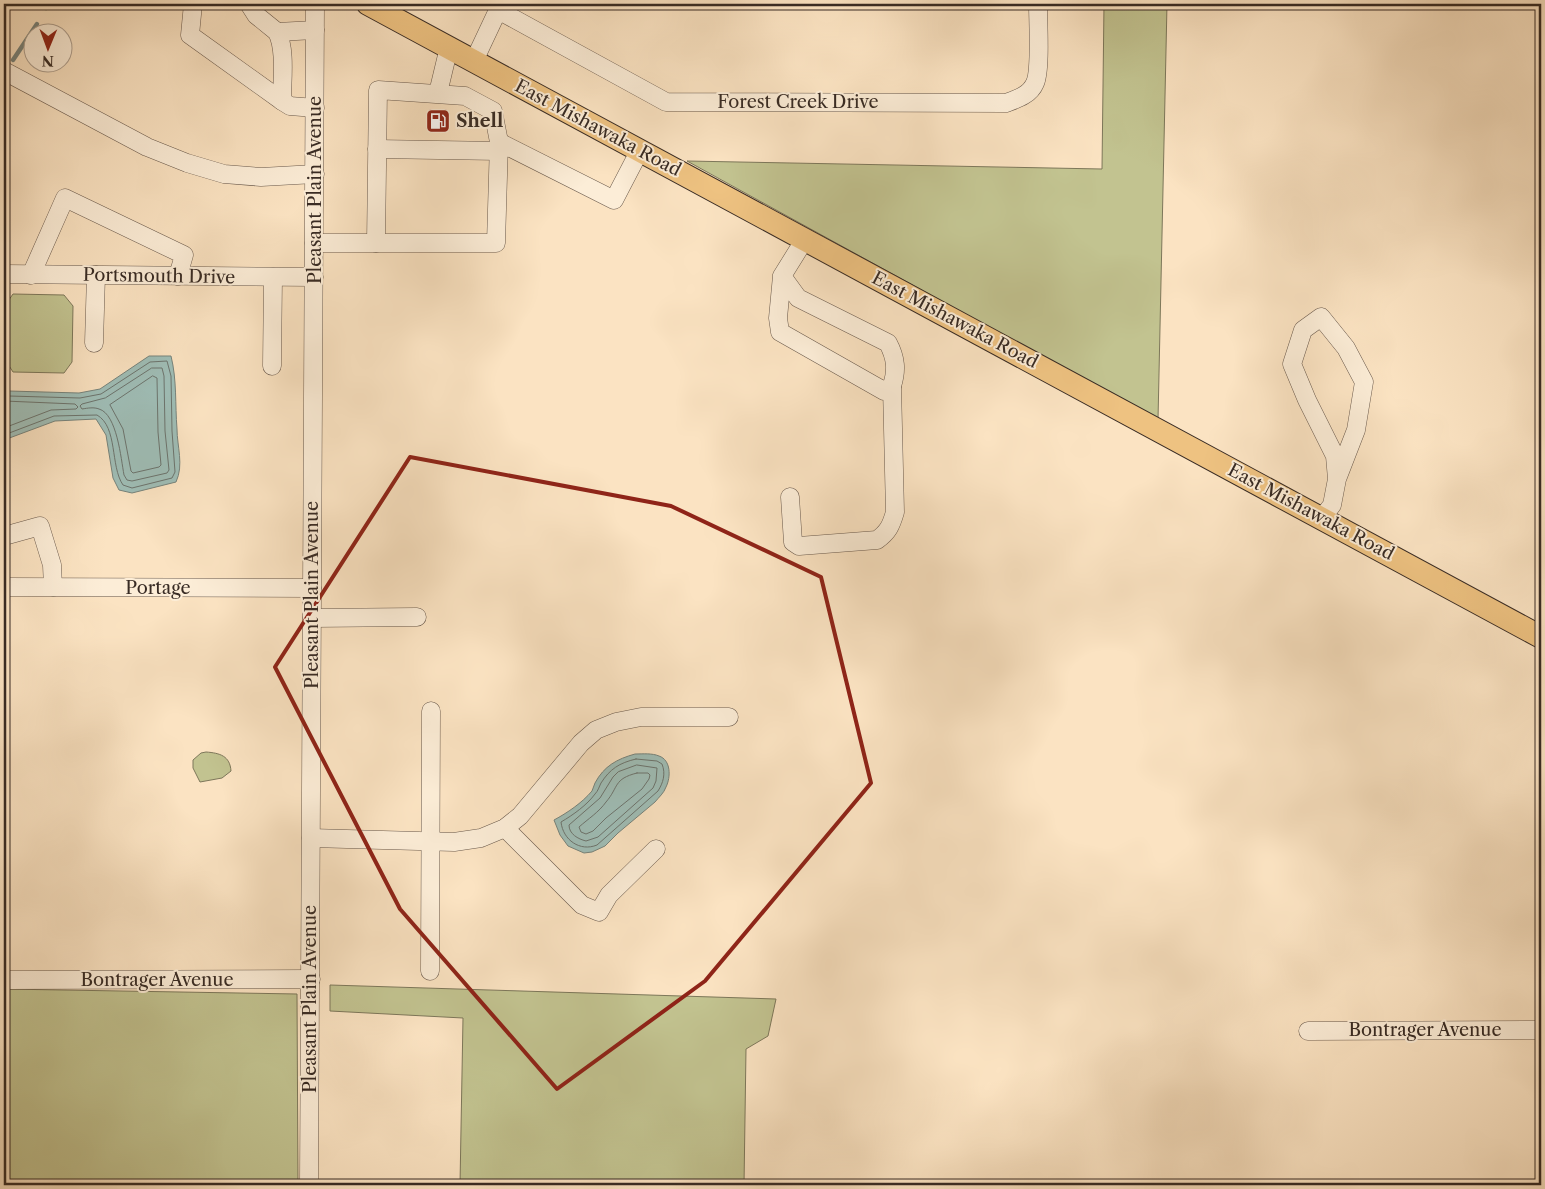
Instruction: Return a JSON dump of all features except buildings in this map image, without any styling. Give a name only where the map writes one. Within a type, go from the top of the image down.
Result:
[{"type":"main road","name":"East Mishawaka Road","points":[[368,4],[1541,636]]},
{"type":"street","points":[[193,4],[190,35],[290,106],[315,108]]},
{"type":"street","points":[[249,4],[256,15],[277,32],[282,48],[282,101]]},
{"type":"street","name":"Pleasant Plain Avenue","points":[[309,1185],[315,4]]},
{"type":"street","name":"Forest Creek Drive","points":[[498,7],[666,102],[1006,103],[1025,96],[1035,84],[1038,4]]},
{"type":"street","points":[[474,60],[498,7]]},
{"type":"street","points":[[277,32],[315,30]]},
{"type":"street","points":[[438,93],[449,47]]},
{"type":"street","points":[[4,71],[146,147],[188,163],[224,174],[261,177],[315,174]]},
{"type":"street","points":[[314,243],[376,243],[496,243],[499,146],[493,111],[465,96],[378,90],[376,243]]},
{"type":"street","points":[[377,149],[499,146],[614,200],[640,150]]},
{"type":"street","points":[[31,274],[65,198],[184,255],[178,276]]},
{"type":"street","points":[[805,239],[782,276],[778,318],[780,332],[884,391],[892,386]]},
{"type":"street","name":"Portsmouth Drive","points":[[4,274],[314,277]]},
{"type":"street","points":[[94,343],[96,275]]},
{"type":"street","points":[[782,276],[798,298],[888,342],[895,355],[896,364],[896,373],[892,386],[895,512],[892,525],[887,533],[877,540],[799,546],[793,542],[790,496]]},
{"type":"street","points":[[272,366],[273,277]]},
{"type":"street","points":[[1322,518],[1332,505],[1336,479],[1335,456],[1307,400],[1292,364],[1303,330],[1320,317],[1346,348],[1364,382],[1356,430],[1336,479]]},
{"type":"street","points":[[4,536],[40,526],[52,565],[53,587]]},
{"type":"street","name":"Portage","points":[[4,587],[312,588]]},
{"type":"street","points":[[312,618],[417,617]]},
{"type":"street","points":[[430,971],[431,711]]},
{"type":"street","points":[[311,838],[454,842],[481,838],[505,828],[520,816],[580,743],[596,730],[616,722],[641,717],[729,717]]},
{"type":"street","points":[[505,828],[582,905],[598,912],[608,895],[656,849]]},
{"type":"street","name":"Bontrager Avenue","points":[[4,980],[311,980]]},
{"type":"street","name":"Bontrager Avenue","points":[[1308,1031],[1541,1030]]},
{"type":"highlighted area","points":[[410,457],[671,506],[821,577],[871,783],[705,981],[557,1089],[400,909],[275,667]]},
{"type":"green space","points":[[1104,4],[1167,4],[1158,420],[687,161],[1102,169]]},
{"type":"green space","points":[[13,294],[64,295],[73,306],[72,362],[64,373],[13,372],[6,361],[6,304]]},
{"type":"green space","points":[[206,752],[223,756],[229,762],[231,771],[222,778],[200,782],[193,768],[193,760],[201,753]]},
{"type":"green space","points":[[330,985],[776,999],[768,1036],[746,1049],[744,1185],[460,1185],[463,1018],[330,1011]]},
{"type":"green space","points":[[4,989],[297,994],[298,1185],[4,1185]]},
{"type":"water","points":[[149,356],[171,356],[173,365],[180,462],[176,482],[132,493],[119,490],[113,478],[106,435],[96,419],[55,421],[4,440],[4,389],[9,391],[79,393],[100,389]]},
{"type":"water","points":[[635,754],[656,755],[666,761],[669,769],[669,778],[663,793],[605,846],[592,852],[584,853],[568,846],[560,835],[554,820],[588,795],[607,768],[622,758]]},
{"type":"waterway","points":[[46,8],[48,4]]},
{"type":"waterway","points":[[13,60],[22,46]]},
{"type":"place","name":"Shell","points":[[438,121]]}]
